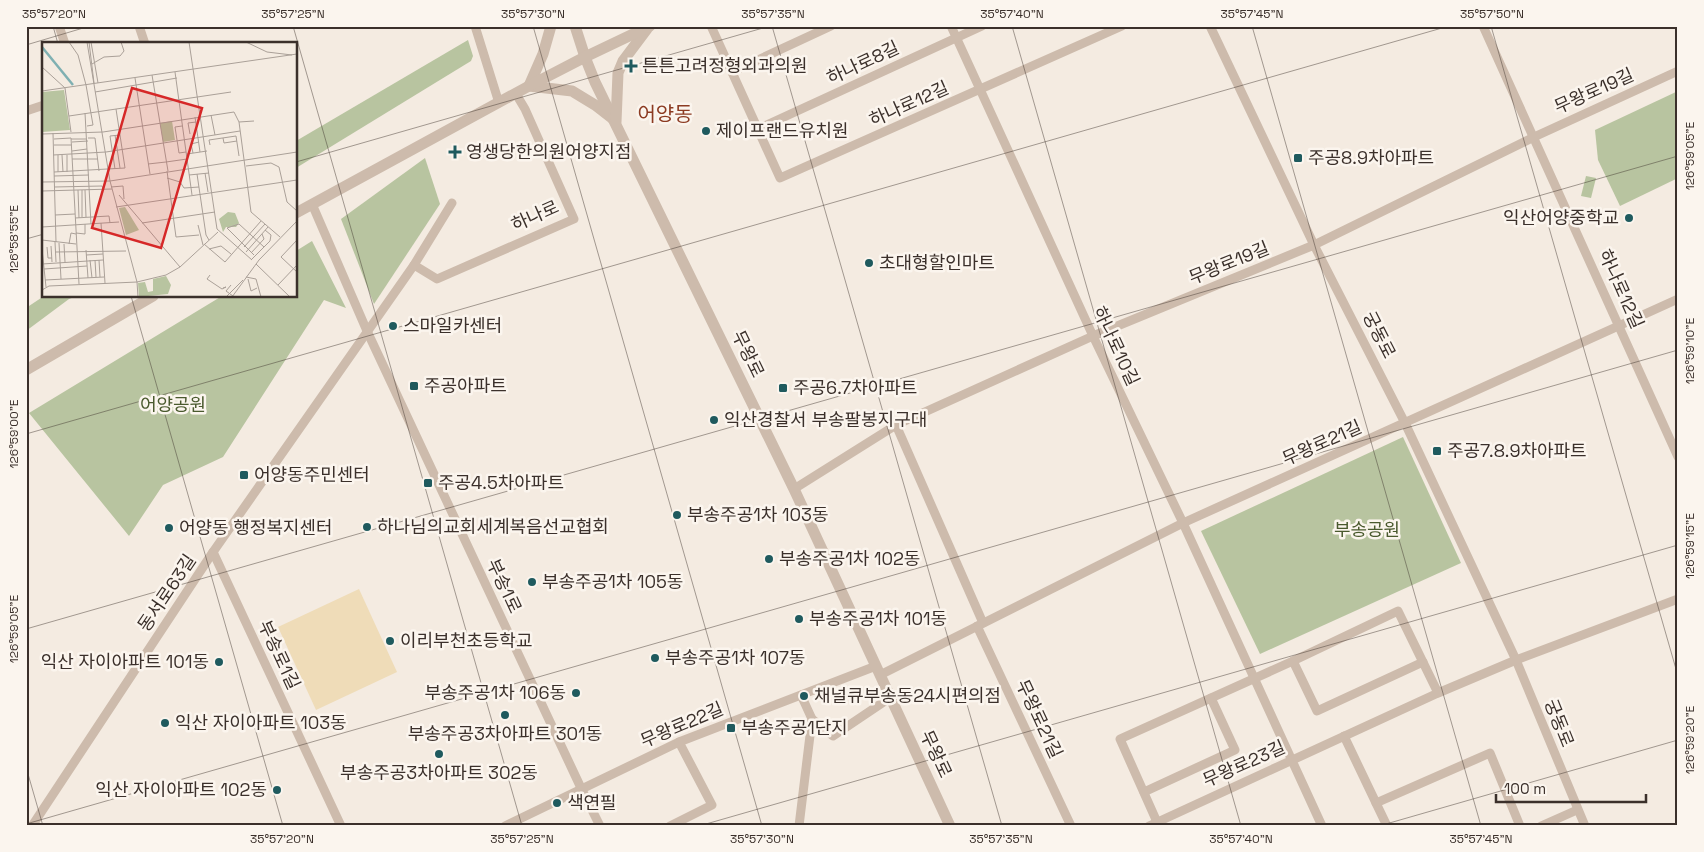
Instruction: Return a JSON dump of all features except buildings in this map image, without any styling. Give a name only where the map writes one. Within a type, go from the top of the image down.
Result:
[{"type":"street","points":[[59,26],[64,42]]},
{"type":"street","points":[[139,26],[144,42]]},
{"type":"street","points":[[475,26],[499,103]]},
{"type":"street","points":[[529,86],[543,54],[551,26]]},
{"type":"street","name":"무왕로","points":[[575,26],[595,82],[794,488],[950,826]]},
{"type":"street","name":"하나로12길","points":[[711,26],[780,178],[1122,26]]},
{"type":"street","points":[[732,72],[831,26]]},
{"type":"street","name":"하나로10길","points":[[951,26],[1092,336],[1183,523],[1322,826]]},
{"type":"street","name":"하나로8길","points":[[758,128],[982,26]]},
{"type":"street","name":"궁동로","points":[[1210,26],[1314,245],[1405,423],[1516,660],[1584,826]]},
{"type":"street","name":"하나로12길","points":[[1483,26],[1678,457]]},
{"type":"street","points":[[616,122],[618,73],[623,61],[647,27]]},
{"type":"street","points":[[298,212],[529,86],[647,27]]},
{"type":"street","name":"무왕로19길","points":[[794,488],[896,425],[1092,336],[1314,245],[1534,136],[1678,71]]},
{"type":"street","points":[[529,86],[572,92],[616,122]]},
{"type":"street","name":"하나로","points":[[414,265],[437,279],[574,219],[516,94]]},
{"type":"street","points":[[26,111],[42,106]]},
{"type":"street","points":[[367,331],[414,265],[452,203]]},
{"type":"street","name":"부송1로","points":[[312,204],[367,331],[600,826]]},
{"type":"street","points":[[26,370],[149,298]]},
{"type":"street","name":"무왕로21길","points":[[878,670],[980,625],[1183,523],[1678,299]]},
{"type":"street","name":"동서로63길","points":[[32,826],[213,552],[367,331]]},
{"type":"street","name":"무왕로21길","points":[[896,425],[980,625],[1072,826]]},
{"type":"street","name":"부송로1길","points":[[213,552],[341,826]]},
{"type":"street","points":[[1516,660],[1678,599]]},
{"type":"street","points":[[1144,792],[1235,750],[1211,698],[1398,611],[1438,693]]},
{"type":"street","points":[[1293,660],[1317,711],[1423,662]]},
{"type":"street","name":"무왕로23길","points":[[1211,698],[1120,739],[1144,792],[1153,824],[1438,693],[1516,660]]},
{"type":"street","name":"무왕로22길","points":[[505,826],[678,742],[801,695],[878,670]]},
{"type":"street","points":[[801,695],[812,719],[833,736],[890,697]]},
{"type":"street","points":[[799,826],[812,719]]},
{"type":"street","points":[[1344,736],[1387,826]]},
{"type":"street","points":[[670,826],[712,805],[678,742]]},
{"type":"street","points":[[1376,803],[1490,753],[1520,826]]},
{"type":"street","points":[[1541,826],[1577,810]]},
{"type":"green space","points":[[468,40],[473,56],[471,61],[298,167],[298,140]]},
{"type":"green space","points":[[1678,91],[1678,178],[1620,206],[1598,160],[1595,130]]},
{"type":"green space","points":[[425,158],[440,204],[374,304],[341,219]]},
{"type":"green space","points":[[1586,176],[1596,178],[1591,198],[1581,196]]},
{"type":"green space","name":"어양공원","points":[[312,241],[346,308],[324,300],[223,457],[163,485],[129,536],[29,413],[219,298],[298,298],[298,250]]},
{"type":"green space","points":[[42,297],[72,298],[26,331],[26,308]]},
{"type":"green space","name":"부송공원","points":[[1403,437],[1461,563],[1260,654],[1201,531]]},
{"type":"sand","points":[[359,589],[397,672],[316,710],[278,627]]},
{"type":"place","name":"튼튼고려정형외과의원","points":[[631,66]]},
{"type":"place","name":"제이프랜드유치원","points":[[706,131]]},
{"type":"place","name":"영생당한의원어양지점","points":[[455,152]]},
{"type":"place","name":"주공8.9차아파트","points":[[1298,158]]},
{"type":"place","name":"익산어양중학교","points":[[1629,218]]},
{"type":"place","name":"초대형할인마트","points":[[869,263]]},
{"type":"place","name":"스마일카센터","points":[[393,326]]},
{"type":"place","name":"주공아파트","points":[[414,386]]},
{"type":"place","name":"주공6.7차아파트","points":[[783,388]]},
{"type":"place","name":"익산경찰서 부송팔봉지구대","points":[[714,420]]},
{"type":"place","name":"주공7.8.9차아파트","points":[[1437,451]]},
{"type":"place","name":"어양동주민센터","points":[[244,475]]},
{"type":"place","name":"주공4.5차아파트","points":[[428,483]]},
{"type":"place","name":"부송주공1차 103동","points":[[677,515]]},
{"type":"place","name":"하나님의교회세계복음선교협회","points":[[367,527]]},
{"type":"place","name":"어양동 행정복지센터","points":[[169,528]]},
{"type":"place","name":"부송주공1차 102동","points":[[769,559]]},
{"type":"place","name":"부송주공1차 105동","points":[[532,582]]},
{"type":"place","name":"부송주공1차 101동","points":[[799,619]]},
{"type":"place","name":"이리부천초등학교","points":[[390,641]]},
{"type":"place","name":"부송주공1차 107동","points":[[655,658]]},
{"type":"place","name":"익산 자이아파트 101동","points":[[219,662]]},
{"type":"place","name":"부송주공1차 106동","points":[[576,693]]},
{"type":"place","name":"채널큐부송동24시편의점","points":[[804,696]]},
{"type":"place","name":"부송주공3차아파트 301동","points":[[505,715]]},
{"type":"place","name":"익산 자이아파트 103동","points":[[165,723]]},
{"type":"place","name":"부송주공1단지","points":[[731,728]]},
{"type":"place","name":"부송주공3차아파트 302동","points":[[439,754]]},
{"type":"place","name":"익산 자이아파트 102동","points":[[277,790]]},
{"type":"place","name":"색연필","points":[[557,803]]},
{"type":"district","name":"어양동","points":[[665,114]]}]
